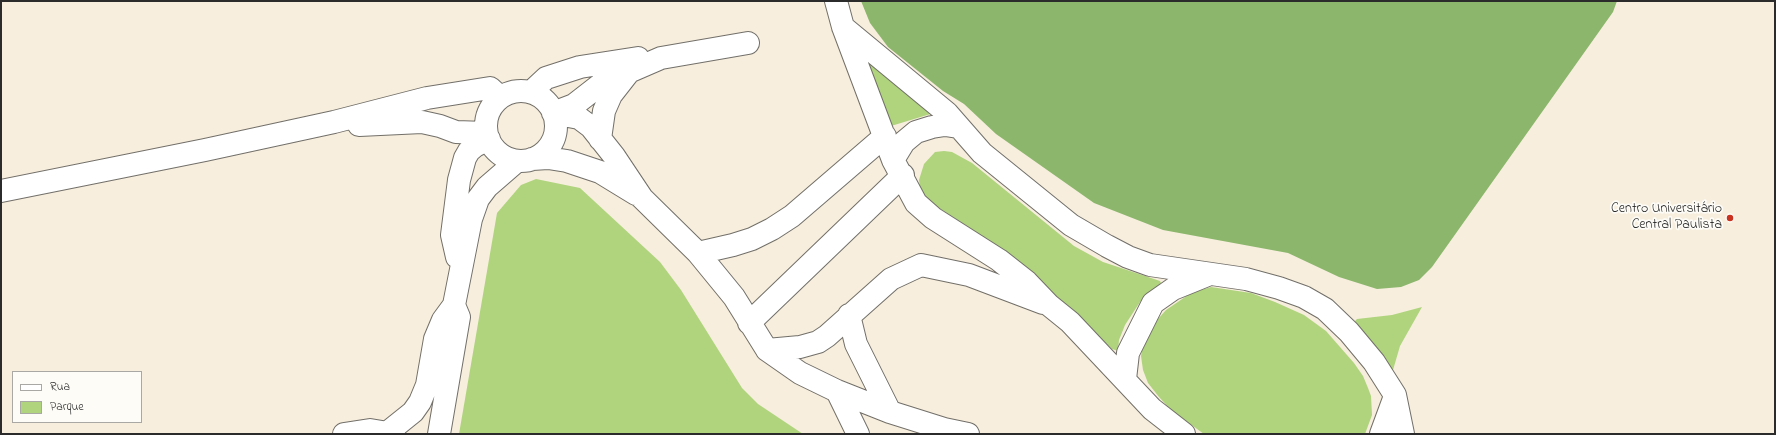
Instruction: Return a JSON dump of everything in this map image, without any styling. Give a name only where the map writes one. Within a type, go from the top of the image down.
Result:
[{"type":"street","points":[[836,1],[843,27],[885,136],[898,167],[916,203],[933,218],[999,260],[1027,282],[1049,305],[1070,322],[1126,379],[1152,409],[1184,434]]},
{"type":"street","points":[[843,27],[947,113],[982,153],[1071,224],[1107,246],[1128,257],[1150,264],[1246,279],[1279,288],[1304,297],[1325,309],[1349,332],[1374,362],[1395,395],[1403,434]]},
{"type":"street","points":[[531,92],[546,78],[580,67],[638,58],[661,58],[748,43]]},
{"type":"street","points":[[554,113],[574,105],[601,84],[661,58]]},
{"type":"street","points":[[600,139],[601,126],[606,106],[611,95],[631,70]]},
{"type":"street","points":[[1,190],[334,122],[427,98],[490,88],[500,97]]},
{"type":"street","points":[[344,434],[370,430],[391,433],[413,412],[420,402],[427,385],[435,339],[443,320],[454,305],[470,219],[478,199],[487,187],[524,160],[542,154],[550,146],[555,135],[556,124],[554,113],[544,100],[531,92],[520,90],[510,92],[500,97],[488,113],[488,136],[500,154],[524,160],[548,158],[567,161],[600,172],[642,198]]},
{"type":"street","points":[[554,113],[579,118],[590,127],[642,198],[698,253],[734,297],[767,350],[800,373],[837,391],[941,431],[968,434]]},
{"type":"street","points":[[334,122],[363,126],[422,122],[440,126],[456,132],[488,136]]},
{"type":"street","points":[[749,323],[898,167],[904,142],[916,132],[932,127],[945,125],[958,127]]},
{"type":"street","points":[[462,262],[456,256],[452,235],[459,180],[468,151],[488,136]]},
{"type":"street","points":[[698,253],[752,239],[772,229],[792,216],[885,136]]},
{"type":"street","points":[[767,350],[800,347],[818,342],[827,336],[891,279],[920,265],[979,278],[1049,305]]},
{"type":"street","points":[[1126,379],[1128,353],[1153,303],[1173,289],[1211,274]]},
{"type":"street","points":[[439,434],[459,317],[454,305]]},
{"type":"street","points":[[849,315],[856,344],[890,412]]},
{"type":"street","points":[[837,391],[858,434]]},
{"type":"street","points":[[1381,434],[1395,395]]},
{"type":"green space","points":[[861,1],[1617,1],[1613,12],[1432,267],[1419,280],[1401,287],[1377,289],[1339,277],[1288,253],[1163,230],[1094,203],[996,134],[964,104],[943,91],[888,47],[870,23]]},
{"type":"green space","points":[[864,56],[937,112],[891,126]]},
{"type":"green space","points":[[935,152],[952,152],[972,163],[1074,246],[1103,262],[1160,281],[1161,283],[1140,302],[1125,325],[1119,340],[1118,351],[1112,349],[1033,275],[997,246],[927,200],[920,188],[919,180],[924,164]]},
{"type":"green space","points":[[536,179],[580,188],[660,262],[681,290],[742,388],[758,404],[803,434],[459,434],[497,213],[521,185]]},
{"type":"green space","points":[[1211,287],[1251,293],[1275,302],[1304,315],[1326,331],[1354,363],[1363,376],[1368,388],[1371,396],[1372,415],[1365,434],[1204,434],[1172,411],[1148,383],[1143,370],[1141,356],[1143,344],[1149,329],[1166,310],[1191,293]]},
{"type":"green space","points":[[1422,307],[1400,346],[1393,370],[1391,372],[1368,338],[1354,322],[1357,319],[1392,315]]},
{"type":"place","name":"Centro Universitário Central Paulista","points":[[1730,218]]}]
